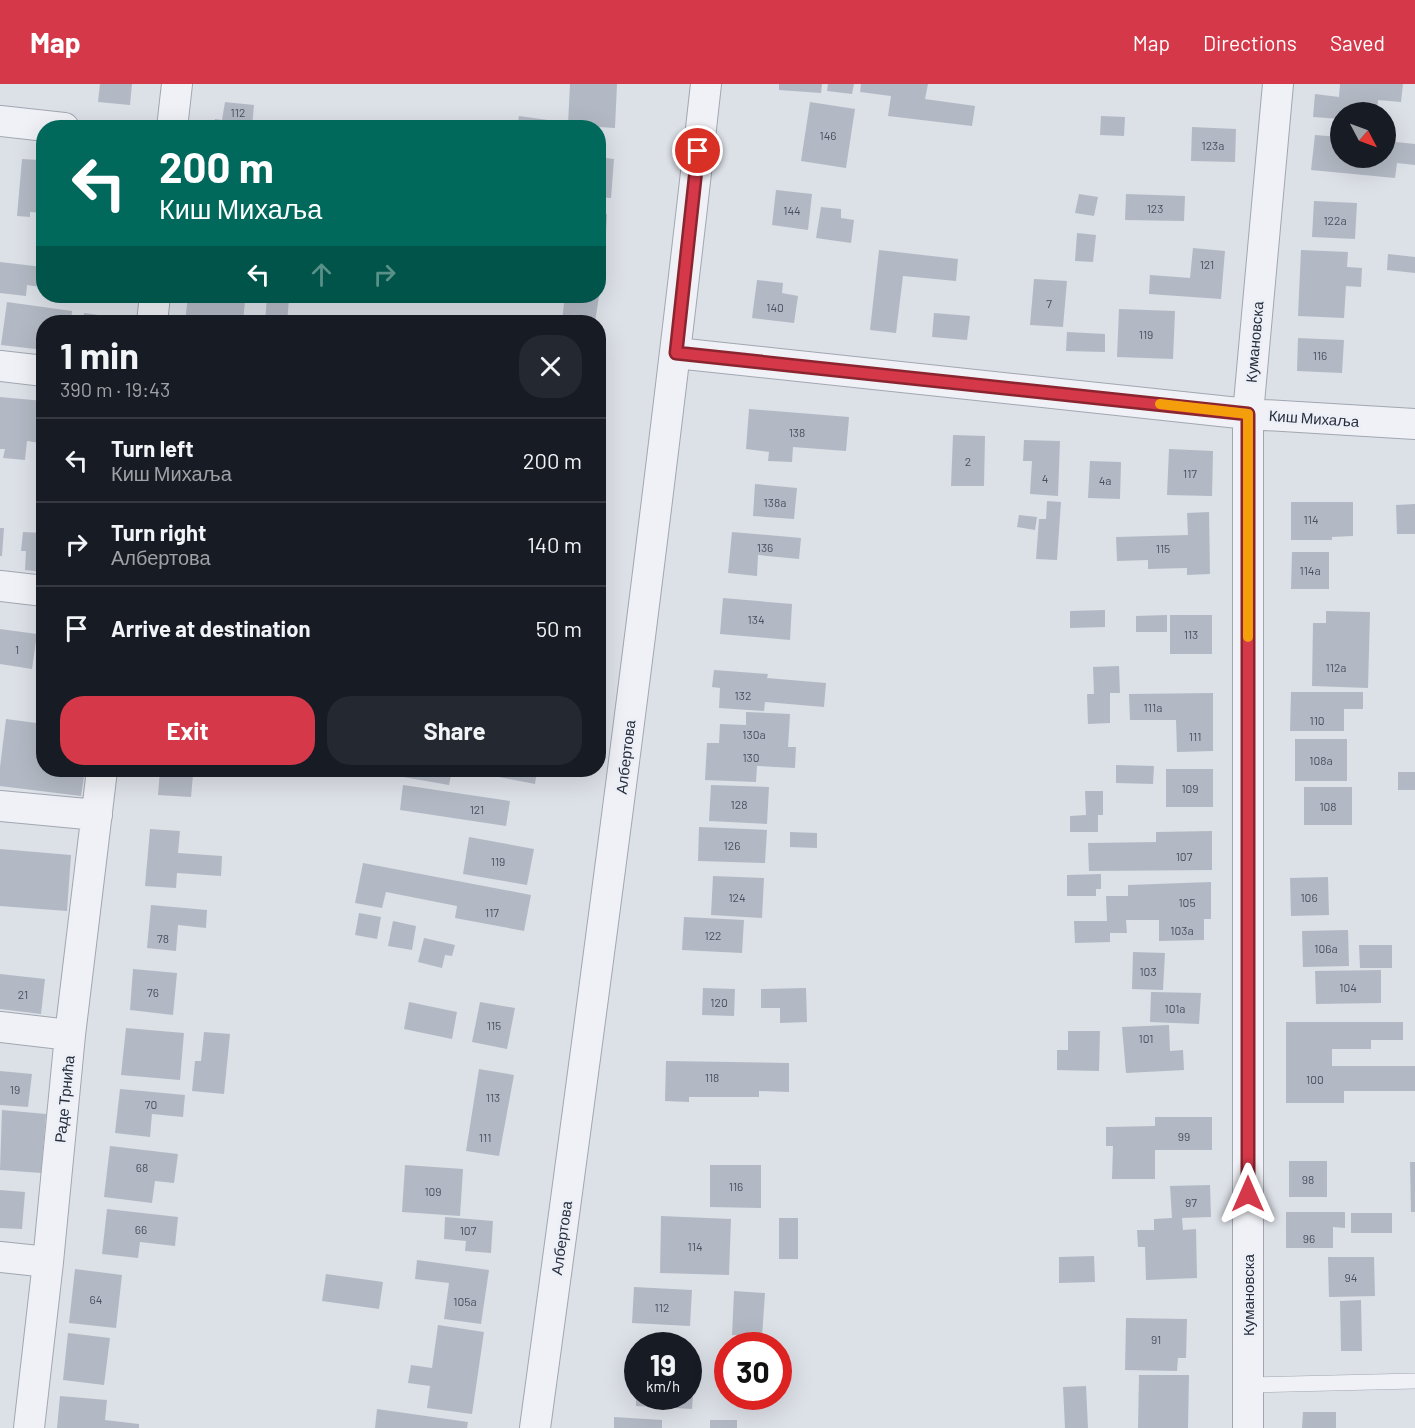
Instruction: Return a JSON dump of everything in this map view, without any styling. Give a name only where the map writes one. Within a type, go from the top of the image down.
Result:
[{"type":"street","points":[[173,120],[177,84]]},
{"type":"street","name":"Албертова","points":[[535,1428],[598,972],[676,353],[706,84]]},
{"type":"street","name":"Кумановска","points":[[1248,1428],[1248,414],[1278,84]]},
{"type":"street","points":[[0,121],[36,125]]},
{"type":"street","name":"Киш Михаља","points":[[676,353],[1248,414],[1415,424]]},
{"type":"street","points":[[0,366],[36,370]]},
{"type":"street","points":[[0,586],[36,590]]},
{"type":"street","name":"Раде Трнића","points":[[29,1428],[70,1035],[101,777]]},
{"type":"street","points":[[0,806],[97,815]]},
{"type":"street","points":[[0,1027],[70,1035]]},
{"type":"street","points":[[0,1257],[48,1262]]},
{"type":"lane","points":[[1248,1385],[1415,1381]]},
{"type":"building","points":[[100,84],[132,84],[130,105],[98,102]]},
{"type":"building","points":[[570,84],[617,84],[615,128],[606,127],[606,120],[568,120]]},
{"type":"building","points":[[779,84],[822,84],[821,93],[779,90]]},
{"type":"building","points":[[828,84],[854,84],[852,94],[827,91]]},
{"type":"building","points":[[861,84],[928,84],[925,99],[975,106],[972,126],[888,116],[891,96],[860,92]]},
{"type":"building","points":[[1340,84],[1403,84],[1401,102],[1378,100],[1378,102],[1330,102],[1330,118],[1313,117],[1315,94],[1339,97]]},
{"type":"building","points":[[225,102],[254,105],[253,120],[222,120]]},
{"type":"building","points":[[810,102],[855,109],[846,168],[801,161]]},
{"type":"building","points":[[519,116],[548,120],[518,120]]},
{"type":"building","points":[[1101,116],[1125,117],[1124,136],[1100,135]]},
{"type":"building","points":[[1192,127],[1236,129],[1235,162],[1191,161]]},
{"type":"building","points":[[1315,135],[1330,136],[1330,168],[1396,168],[1396,142],[1415,144],[1415,165],[1397,163],[1395,178],[1311,170]]},
{"type":"building","points":[[606,158],[614,159],[611,198],[606,198]]},
{"type":"building","points":[[22,159],[36,160],[36,212],[30,212],[30,217],[17,216]]},
{"type":"building","points":[[776,190],[812,194],[808,230],[772,225]]},
{"type":"building","points":[[1079,194],[1098,197],[1094,216],[1075,213]]},
{"type":"building","points":[[1126,194],[1185,196],[1184,221],[1125,220]]},
{"type":"building","points":[[1314,201],[1357,203],[1355,239],[1312,237]]},
{"type":"building","points":[[821,207],[841,209],[841,218],[854,220],[851,243],[816,238]]},
{"type":"building","points":[[1077,233],[1096,235],[1093,262],[1075,261]]},
{"type":"building","points":[[1193,248],[1225,251],[1221,299],[1149,294],[1150,275],[1190,278]]},
{"type":"building","points":[[879,250],[958,259],[956,281],[903,276],[896,333],[870,330]]},
{"type":"building","points":[[1301,250],[1348,252],[1347,267],[1362,268],[1361,287],[1346,286],[1344,318],[1298,316]]},
{"type":"building","points":[[1388,254],[1415,257],[1415,273],[1387,270]]},
{"type":"building","points":[[0,262],[36,266],[36,286],[27,285],[26,296],[0,293]]},
{"type":"building","points":[[1034,279],[1067,281],[1063,327],[1030,325]]},
{"type":"building","points":[[757,280],[783,283],[782,293],[798,296],[794,323],[752,318]]},
{"type":"building","points":[[7,302],[72,311],[72,315],[36,315],[36,349],[1,345]]},
{"type":"building","points":[[187,303],[245,303],[244,315],[186,315]]},
{"type":"building","points":[[267,303],[289,303],[288,315],[266,315]]},
{"type":"building","points":[[564,303],[598,303],[596,315],[563,315]]},
{"type":"building","points":[[1119,309],[1175,311],[1173,359],[1117,357]]},
{"type":"building","points":[[934,313],[970,316],[967,340],[932,337]]},
{"type":"building","points":[[1067,332],[1105,334],[1105,352],[1066,351]]},
{"type":"building","points":[[1298,338],[1344,340],[1342,373],[1297,371]]},
{"type":"building","points":[[0,397],[36,400],[36,442],[27,441],[25,460],[3,458],[5,449],[0,449]]},
{"type":"building","points":[[749,409],[849,417],[846,451],[793,447],[792,462],[768,461],[769,452],[746,449]]},
{"type":"building","points":[[953,435],[985,436],[984,486],[951,486]]},
{"type":"building","points":[[1024,440],[1060,441],[1058,496],[1030,494],[1032,461],[1023,461]]},
{"type":"building","points":[[1169,449],[1213,451],[1212,496],[1167,495]]},
{"type":"building","points":[[1090,461],[1121,462],[1120,499],[1088,498]]},
{"type":"building","points":[[755,484],[797,488],[794,519],[753,516]]},
{"type":"building","points":[[1047,501],[1061,502],[1057,560],[1036,559],[1039,519],[1046,519]]},
{"type":"building","points":[[1291,502],[1353,502],[1353,536],[1332,537],[1332,540],[1291,540]]},
{"type":"building","points":[[1415,504],[1415,534],[1397,534],[1396,505]]},
{"type":"building","points":[[1209,512],[1210,574],[1187,575],[1187,568],[1148,569],[1148,560],[1117,561],[1116,537],[1188,535],[1187,513]]},
{"type":"building","points":[[1019,515],[1037,517],[1035,530],[1017,527]]},
{"type":"building","points":[[0,528],[4,528],[2,556],[0,556]]},
{"type":"building","points":[[23,532],[36,533],[36,571],[25,570],[26,551],[21,551]]},
{"type":"building","points":[[732,532],[801,538],[799,559],[758,555],[757,576],[728,573]]},
{"type":"building","points":[[1292,552],[1329,552],[1329,589],[1291,589]]},
{"type":"building","points":[[723,598],[792,604],[790,640],[720,634]]},
{"type":"building","points":[[1105,610],[1105,627],[1070,628],[1070,611]]},
{"type":"building","points":[[1326,611],[1370,612],[1368,688],[1312,686],[1313,623],[1326,623]]},
{"type":"building","points":[[1167,615],[1167,632],[1136,632],[1136,616]]},
{"type":"building","points":[[1170,615],[1212,615],[1212,654],[1170,654]]},
{"type":"building","points":[[0,629],[36,634],[32,669],[0,664]]},
{"type":"building","points":[[1119,666],[1120,693],[1110,693],[1110,723],[1088,724],[1087,694],[1094,694],[1093,667]]},
{"type":"building","points":[[714,670],[768,674],[767,678],[826,683],[824,707],[765,702],[764,711],[719,708],[720,688],[712,687]]},
{"type":"building","points":[[1291,692],[1363,692],[1363,709],[1344,709],[1344,731],[1290,731]]},
{"type":"building","points":[[1213,693],[1213,751],[1177,752],[1176,720],[1130,720],[1129,694]]},
{"type":"building","points":[[746,712],[790,714],[788,747],[796,747],[795,768],[757,766],[756,782],[705,780],[707,743],[719,743],[720,724],[746,725]]},
{"type":"building","points":[[6,719],[36,723],[36,777],[84,777],[81,796],[0,786]]},
{"type":"building","points":[[1295,739],[1347,739],[1347,781],[1295,781]]},
{"type":"building","points":[[1116,765],[1154,766],[1153,784],[1116,783]]},
{"type":"building","points":[[1166,769],[1213,769],[1213,807],[1166,807]]},
{"type":"building","points":[[1398,772],[1415,772],[1415,790],[1398,790]]},
{"type":"building","points":[[159,777],[193,777],[191,797],[158,795]]},
{"type":"building","points":[[403,777],[451,777],[449,785]]},
{"type":"building","points":[[499,777],[536,777],[535,784]]},
{"type":"building","points":[[403,785],[510,801],[506,826],[400,810]]},
{"type":"building","points":[[711,785],[769,787],[767,824],[709,821]]},
{"type":"building","points":[[1304,787],[1352,787],[1352,825],[1304,825]]},
{"type":"building","points":[[1085,791],[1103,791],[1103,815],[1098,815],[1098,832],[1070,832],[1070,816],[1086,815]]},
{"type":"building","points":[[699,827],[767,830],[765,863],[698,861]]},
{"type":"building","points":[[150,829],[180,831],[178,853],[222,856],[221,876],[177,873],[176,888],[145,886]]},
{"type":"building","points":[[1212,831],[1212,870],[1089,871],[1088,843],[1156,842],[1156,832]]},
{"type":"building","points":[[790,832],[817,833],[817,848],[790,847]]},
{"type":"building","points":[[469,837],[534,849],[527,885],[463,874]]},
{"type":"building","points":[[0,849],[71,855],[67,911],[0,906]]},
{"type":"building","points":[[363,863],[531,895],[524,931],[455,918],[457,906],[386,892],[382,908],[355,903]]},
{"type":"building","points":[[1101,874],[1101,889],[1096,889],[1096,896],[1067,896],[1067,875]]},
{"type":"building","points":[[713,876],[764,878],[762,918],[711,915]]},
{"type":"building","points":[[1328,877],[1329,915],[1291,916],[1290,878]]},
{"type":"building","points":[[1211,882],[1211,919],[1204,919],[1204,940],[1159,941],[1159,920],[1126,920],[1127,933],[1110,933],[1110,942],[1075,943],[1074,921],[1107,921],[1106,896],[1128,896],[1128,885]]},
{"type":"building","points":[[151,905],[207,910],[206,928],[178,925],[176,951],[147,948]]},
{"type":"building","points":[[359,913],[381,917],[377,939],[355,935]]},
{"type":"building","points":[[684,917],[744,920],[742,953],[682,950]]},
{"type":"building","points":[[393,921],[416,926],[412,950],[388,946]]},
{"type":"building","points":[[1348,930],[1349,966],[1303,967],[1302,931]]},
{"type":"building","points":[[424,938],[455,945],[452,956],[445,955],[442,968],[418,962]]},
{"type":"building","points":[[1359,945],[1392,945],[1392,968],[1360,968]]},
{"type":"building","points":[[1133,952],[1165,953],[1163,990],[1132,989]]},
{"type":"building","points":[[133,969],[177,973],[173,1015],[130,1010]]},
{"type":"building","points":[[1381,970],[1381,1003],[1316,1004],[1315,971]]},
{"type":"building","points":[[0,974],[45,979],[41,1014],[0,1009]]},
{"type":"building","points":[[703,988],[735,989],[734,1016],[702,1015]]},
{"type":"building","points":[[806,988],[807,1022],[780,1023],[780,1008],[761,1008],[761,989]]},
{"type":"building","points":[[1151,992],[1201,993],[1199,1024],[1150,1022]]},
{"type":"building","points":[[409,1002],[457,1012],[452,1039],[404,1029]]},
{"type":"building","points":[[480,1002],[515,1008],[507,1049],[472,1042]]},
{"type":"building","points":[[1286,1022],[1403,1022],[1403,1040],[1371,1040],[1371,1049],[1332,1049],[1332,1066],[1415,1066],[1415,1091],[1344,1091],[1344,1103],[1286,1103]]},
{"type":"building","points":[[1169,1025],[1170,1051],[1183,1050],[1184,1070],[1126,1073],[1122,1027]]},
{"type":"building","points":[[126,1028],[184,1033],[180,1080],[121,1075]]},
{"type":"building","points":[[1068,1031],[1100,1031],[1099,1071],[1057,1070],[1057,1050],[1068,1050]]},
{"type":"building","points":[[204,1032],[230,1034],[224,1094],[192,1091],[195,1061],[201,1061]]},
{"type":"building","points":[[666,1061],[789,1063],[789,1092],[759,1091],[759,1097],[689,1097],[689,1102],[665,1101]]},
{"type":"building","points":[[479,1069],[514,1075],[499,1156],[466,1151]]},
{"type":"building","points":[[0,1071],[32,1074],[28,1107],[0,1105]]},
{"type":"building","points":[[120,1089],[185,1095],[183,1117],[152,1114],[150,1137],[115,1133]]},
{"type":"building","points":[[2,1110],[46,1114],[41,1173],[0,1170]]},
{"type":"building","points":[[1155,1117],[1212,1117],[1212,1150],[1155,1150],[1155,1179],[1112,1179],[1113,1146],[1106,1146],[1106,1127],[1155,1126]]},
{"type":"building","points":[[110,1146],[178,1154],[174,1183],[155,1181],[152,1203],[104,1197]]},
{"type":"building","points":[[1289,1161],[1327,1161],[1327,1197],[1289,1197]]},
{"type":"building","points":[[1410,1162],[1415,1162],[1415,1212],[1411,1212]]},
{"type":"building","points":[[405,1165],[463,1169],[460,1216],[402,1212]]},
{"type":"building","points":[[710,1165],[761,1165],[761,1208],[710,1207]]},
{"type":"building","points":[[1210,1185],[1211,1217],[1182,1218],[1183,1230],[1196,1229],[1197,1278],[1146,1280],[1145,1247],[1138,1247],[1137,1230],[1154,1230],[1154,1219],[1172,1218],[1170,1186]]},
{"type":"building","points":[[0,1190],[25,1192],[22,1229],[0,1228]]},
{"type":"building","points":[[107,1209],[178,1217],[175,1246],[140,1242],[138,1258],[102,1254]]},
{"type":"building","points":[[1286,1212],[1345,1212],[1345,1228],[1333,1227],[1333,1248],[1286,1248]]},
{"type":"building","points":[[1351,1213],[1392,1213],[1392,1233],[1351,1233]]},
{"type":"building","points":[[661,1216],[731,1219],[729,1275],[660,1273]]},
{"type":"building","points":[[445,1217],[493,1221],[491,1253],[465,1251],[466,1241],[444,1239]]},
{"type":"building","points":[[779,1218],[798,1218],[798,1259],[779,1259]]},
{"type":"building","points":[[1094,1256],[1095,1282],[1059,1283],[1059,1257]]},
{"type":"building","points":[[1328,1257],[1374,1257],[1375,1296],[1329,1297]]},
{"type":"building","points":[[417,1260],[489,1270],[481,1324],[444,1319],[449,1283],[415,1279]]},
{"type":"building","points":[[75,1269],[122,1275],[116,1328],[69,1323]]},
{"type":"building","points":[[326,1274],[383,1282],[379,1309],[322,1301]]},
{"type":"building","points":[[634,1287],[692,1290],[690,1326],[632,1323]]},
{"type":"building","points":[[734,1291],[765,1293],[762,1332],[732,1332]]},
{"type":"building","points":[[1361,1300],[1362,1351],[1341,1351],[1340,1301]]},
{"type":"building","points":[[1126,1318],[1187,1319],[1186,1358],[1178,1358],[1177,1371],[1125,1370]]},
{"type":"building","points":[[438,1325],[484,1332],[472,1414],[427,1408],[430,1386],[408,1383],[411,1365],[432,1368]]},
{"type":"building","points":[[68,1333],[110,1338],[104,1385],[63,1380]]},
{"type":"building","points":[[1139,1375],[1189,1375],[1188,1428],[1138,1428]]},
{"type":"building","points":[[1086,1386],[1088,1428],[1065,1428],[1063,1387]]},
{"type":"building","points":[[60,1396],[107,1400],[105,1420],[139,1424],[139,1428],[57,1428]]},
{"type":"building","points":[[377,1409],[468,1422],[467,1428],[375,1428]]},
{"type":"building","points":[[1303,1412],[1336,1412],[1336,1428],[1302,1428]]},
{"type":"building","points":[[614,1417],[662,1420],[662,1428],[614,1428]]},
{"type":"building","points":[[710,1420],[737,1420],[737,1428],[710,1428]]},
{"type":"slow traffic","points":[[1160,404],[1248,414],[1248,637]]},
{"type":"route","points":[[698,151],[676,353],[1248,414],[1248,1194]]}]
